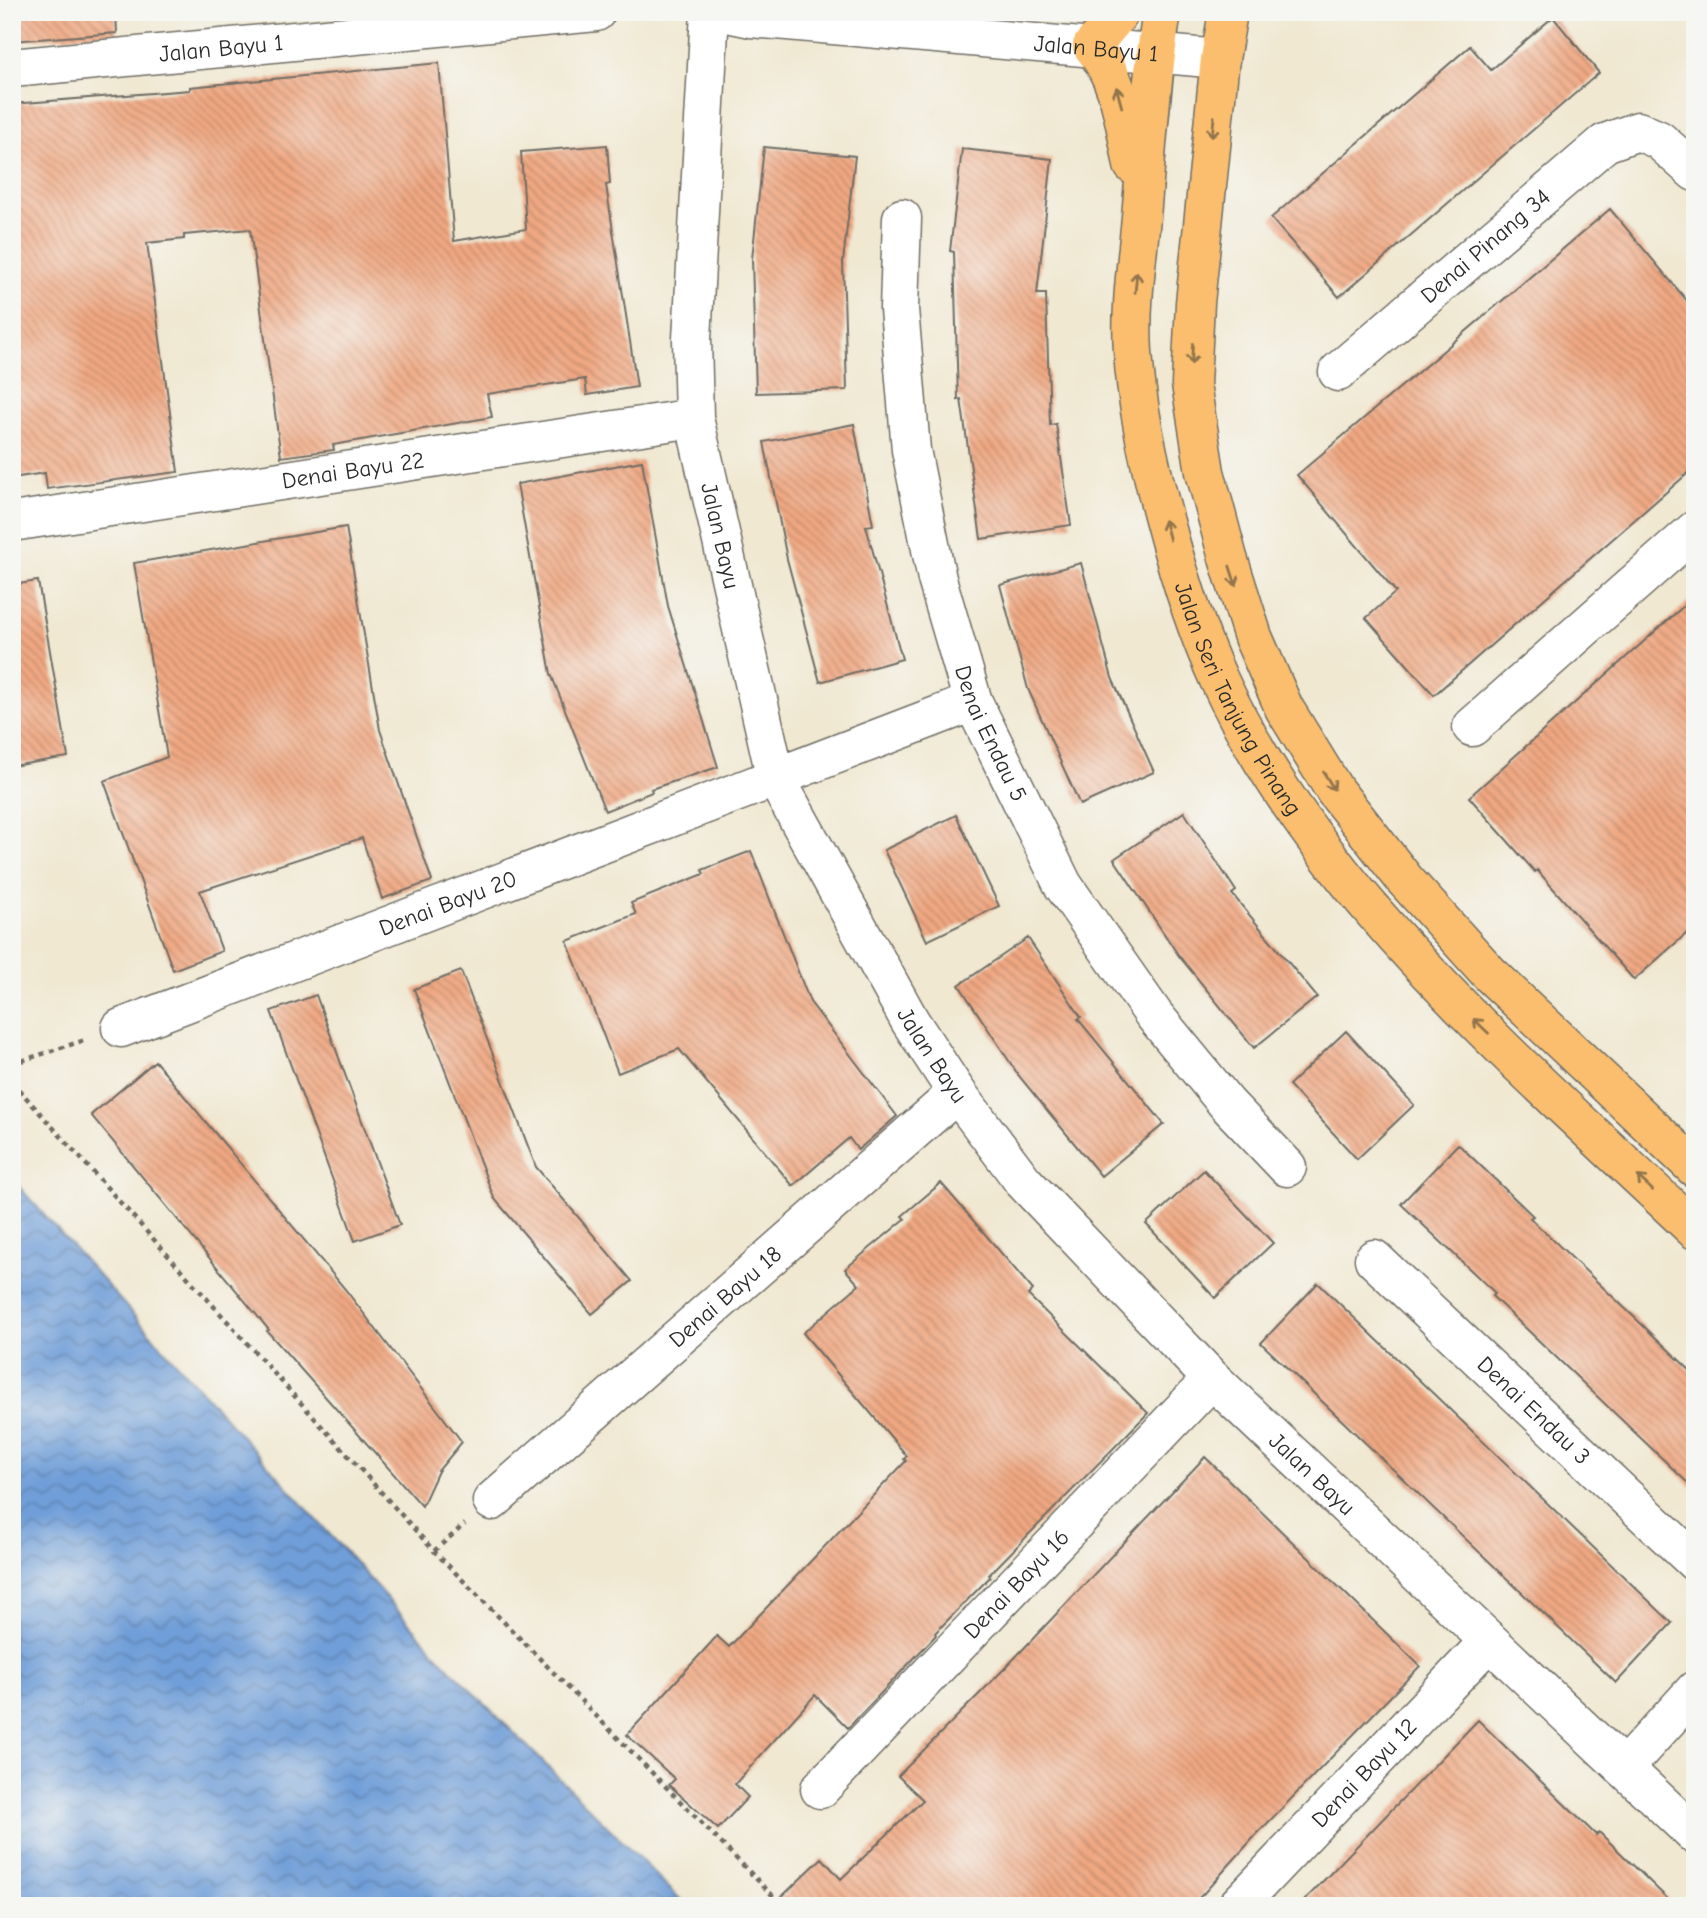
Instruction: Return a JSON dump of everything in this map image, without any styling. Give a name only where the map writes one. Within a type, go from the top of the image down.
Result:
[{"type":"main road","points":[[1120,12],[1092,46],[1104,61],[1119,94],[1142,212]]},
{"type":"main road","name":"Jalan Seri Tanjung Pinang","points":[[1162,12],[1142,212],[1133,348],[1146,453],[1186,598],[1219,680],[1259,756],[1307,827],[1360,895],[1459,1005],[1695,1230]]},
{"type":"main road","name":"Jalan Seri Tanjung Pinang","points":[[1228,12],[1220,59],[1195,303],[1191,384],[1205,472],[1227,558],[1264,661],[1284,708],[1335,791],[1405,880],[1490,974],[1695,1168]]},
{"type":"street","name":"Jalan Bayu 1","points":[[12,68],[596,12]]},
{"type":"street","name":"Jalan Bayu","points":[[710,12],[692,339],[694,418],[776,779],[910,1021],[957,1093],[1023,1181],[1212,1379],[1695,1835]]},
{"type":"street","name":"Jalan Bayu 1","points":[[723,12],[764,19],[1220,59]]},
{"type":"street","name":"Denai Pinang 34","points":[[1338,372],[1605,143],[1639,131],[1659,140],[1695,172]]},
{"type":"street","name":"Denai Endau 5","points":[[902,218],[899,309],[911,450],[937,579],[973,702],[1063,885],[1154,1015],[1227,1104],[1287,1167]]},
{"type":"street","name":"Denai Bayu 22","points":[[12,522],[694,418]]},
{"type":"street","points":[[1472,727],[1695,530]]},
{"type":"street","name":"Denai Bayu 20","points":[[121,1028],[973,702]]},
{"type":"street","name":"Denai Bayu 18","points":[[492,1501],[957,1093]]},
{"type":"street","name":"Denai Endau 3","points":[[1374,1259],[1695,1562]]},
{"type":"street","name":"Denai Bayu 16","points":[[820,1789],[1212,1379]]},
{"type":"street","name":"Denai Bayu 12","points":[[1237,1906],[1489,1641]]},
{"type":"street","points":[[1624,1768],[1695,1690]]},
{"type":"path","points":[[12,1064],[121,1028]]},
{"type":"path","points":[[12,1082],[434,1550],[783,1906]]},
{"type":"water","points":[[12,1179],[451,1670],[687,1906],[12,1906]]},
{"type":"building","points":[[12,12],[116,12],[117,33],[12,41]]},
{"type":"building","points":[[1553,17],[1599,73],[1339,297],[1271,218],[1470,46],[1491,70]]},
{"type":"building","points":[[439,63],[454,241],[526,229],[521,152],[607,145],[610,184],[606,185],[637,387],[587,395],[585,379],[487,394],[492,417],[333,445],[334,450],[281,457],[250,229],[184,235],[184,239],[147,243],[178,472],[47,489],[45,473],[12,478],[12,104],[190,90],[190,87]]},
{"type":"building","points":[[764,147],[855,156],[843,262],[847,390],[756,393],[752,259]]},
{"type":"building","points":[[962,149],[1052,159],[1037,294],[1046,294],[1050,425],[1056,424],[1071,525],[981,539],[961,399],[958,400],[954,252],[950,251]]},
{"type":"building","points":[[1610,209],[1695,310],[1695,467],[1434,695],[1366,618],[1396,592],[1297,475]]},
{"type":"building","points":[[854,424],[873,525],[866,526],[902,659],[820,682],[787,559],[764,442]]},
{"type":"building","points":[[642,461],[668,606],[718,767],[651,789],[652,792],[605,811],[551,674],[517,484]]},
{"type":"building","points":[[346,527],[380,730],[432,881],[382,899],[362,838],[200,891],[222,951],[173,970],[104,781],[167,757],[134,563]]},
{"type":"building","points":[[1081,563],[1112,678],[1154,772],[1080,805],[1028,689],[1000,585]]},
{"type":"building","points":[[38,581],[68,757],[12,766],[12,585]]},
{"type":"building","points":[[1695,596],[1695,926],[1634,980],[1469,797]]},
{"type":"building","points":[[1184,812],[1236,891],[1232,894],[1317,997],[1254,1048],[1179,956],[1114,859]]},
{"type":"building","points":[[956,815],[999,906],[927,941],[884,850]]},
{"type":"building","points":[[751,851],[810,1002],[897,1116],[858,1150],[849,1138],[793,1186],[679,1049],[618,1073],[567,941],[636,914],[631,903],[704,874],[702,870]]},
{"type":"building","points":[[1028,938],[1081,1017],[1078,1019],[1164,1124],[1101,1176],[1019,1076],[959,985]]},
{"type":"building","points":[[461,971],[536,1167],[632,1281],[592,1314],[494,1198],[414,989]]},
{"type":"building","points":[[316,995],[400,1225],[355,1241],[271,1011]]},
{"type":"building","points":[[1346,1031],[1414,1105],[1357,1159],[1289,1085]]},
{"type":"building","points":[[155,1061],[345,1289],[462,1442],[438,1471],[422,1506],[267,1331],[269,1330],[91,1115]]},
{"type":"building","points":[[1458,1144],[1533,1216],[1530,1218],[1695,1375],[1695,1490],[1492,1296],[1495,1293],[1401,1204]]},
{"type":"building","points":[[1204,1170],[1273,1243],[1215,1298],[1146,1224]]},
{"type":"building","points":[[941,1183],[1033,1290],[1028,1295],[1148,1413],[989,1575],[848,1728],[815,1695],[735,1784],[748,1797],[718,1829],[669,1785],[675,1779],[627,1735],[717,1636],[729,1647],[906,1461],[904,1459],[907,1456],[803,1333],[859,1285],[845,1269],[905,1219],[902,1216]]},
{"type":"building","points":[[1318,1283],[1672,1623],[1616,1683],[1261,1343]]},
{"type":"building","points":[[1205,1457],[1420,1666],[1256,1835],[1204,1893],[1191,1906],[772,1906],[822,1858],[841,1879],[923,1800],[898,1776],[1009,1664]]},
{"type":"building","points":[[1478,1720],[1596,1835],[1599,1832],[1675,1906],[1299,1906]]}]
